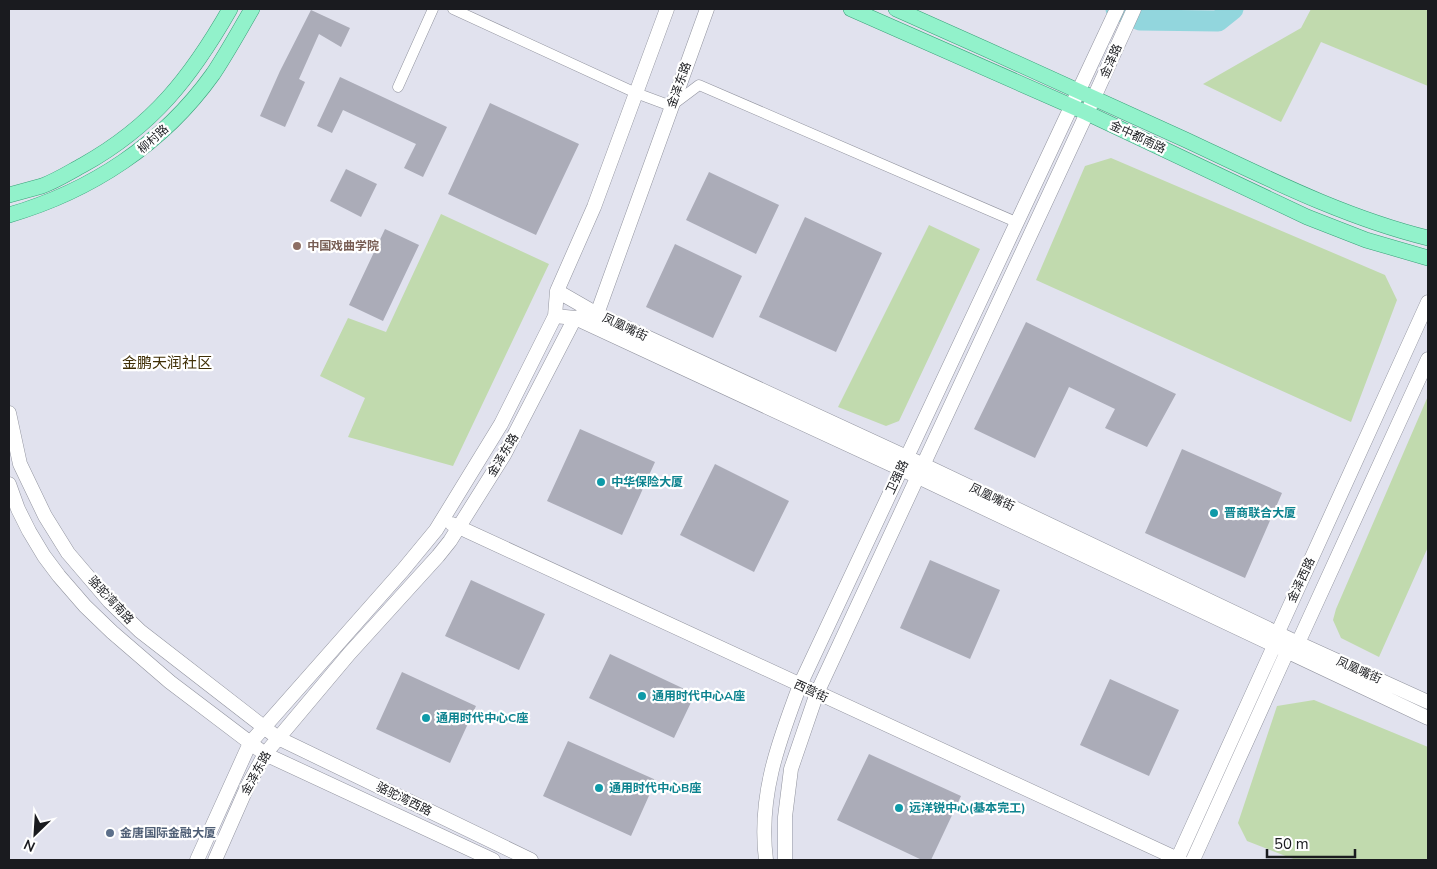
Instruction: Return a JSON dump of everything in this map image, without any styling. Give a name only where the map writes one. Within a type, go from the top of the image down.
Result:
[{"type":"main road","name":"柳村路","points":[[9,195],[43,185],[72,172],[103,154],[136,131],[189,75],[230,9]]},
{"type":"main road","name":"柳村路","points":[[9,215],[30,209],[76,190],[115,168],[155,139],[194,98],[212,75],[252,9]]},
{"type":"main road","name":"金中都南路","points":[[851,9],[1072,106],[1307,216],[1366,240],[1428,258]]},
{"type":"main road","name":"金中都南路","points":[[896,9],[1312,198],[1377,223],[1428,238]]},
{"type":"street","points":[[398,88],[433,9]]},
{"type":"street","points":[[453,9],[636,93],[671,106],[699,85],[1016,222]]},
{"type":"street","name":"金泽东路","points":[[197,860],[250,743],[262,727],[287,702],[403,570],[443,519],[501,424],[555,316],[557,291],[594,208],[667,9]]},
{"type":"street","name":"金泽东路","points":[[597,314],[707,9]]},
{"type":"street","name":"金泽路","points":[[1072,106],[1117,9]]},
{"type":"street","name":"金泽路","points":[[1087,113],[1134,9]]},
{"type":"street","name":"卫强路","points":[[766,860],[766,822],[771,769],[800,686],[1072,106]]},
{"type":"street","name":"卫强路","points":[[786,860],[785,817],[790,769],[817,693],[1087,113]]},
{"type":"street","name":"凤凰嘴街","points":[[557,291],[597,314],[904,463],[1428,702]]},
{"type":"street","name":"金泽西路","points":[[1178,860],[1274,646],[1278,632],[1428,302]]},
{"type":"street","points":[[575,318],[597,314]]},
{"type":"street","name":"凤凰嘴街","points":[[555,316],[575,318],[904,463]]},
{"type":"street","name":"金泽东路","points":[[214,860],[248,785],[265,754],[349,654],[438,556],[459,527],[516,434],[575,318]]},
{"type":"street","name":"金泽西路","points":[[1193,860],[1287,652],[1298,642],[1428,359]]},
{"type":"street","name":"骆驼湾南路","points":[[9,413],[20,464],[45,516],[68,553],[109,601],[140,631],[278,738]]},
{"type":"street","name":"凤凰嘴街","points":[[921,471],[1274,646],[1428,718]]},
{"type":"street","name":"骆驼湾南路","points":[[9,484],[18,509],[44,556],[85,606],[170,682],[265,754]]},
{"type":"street","name":"西营街","points":[[443,519],[1178,860]]},
{"type":"street","name":"骆驼湾西路","points":[[278,738],[530,860]]},
{"type":"street","name":"骆驼湾西路","points":[[265,754],[493,860]]},
{"type":"green space","points":[[1311,9],[1428,9],[1428,86],[1321,42],[1281,122],[1203,84],[1301,28]]},
{"type":"green space","points":[[1111,158],[1385,275],[1397,300],[1351,422],[1036,280],[1085,166]]},
{"type":"green space","points":[[441,214],[549,264],[453,466],[348,437],[365,398],[320,376],[348,318],[386,332]]},
{"type":"green space","points":[[929,225],[980,249],[899,421],[886,426],[838,407]]},
{"type":"green space","points":[[1428,396],[1428,547],[1379,657],[1341,638],[1333,620],[1336,609]]},
{"type":"green space","points":[[1314,700],[1428,747],[1428,860],[1296,860],[1247,841],[1238,823],[1277,706]]},
{"type":"building","points":[[311,10],[350,28],[341,47],[319,34],[299,79],[305,82],[285,127],[260,116]]},
{"type":"building","points":[[340,77],[447,127],[423,177],[404,168],[416,144],[343,110],[332,133],[317,126]]},
{"type":"building","points":[[490,103],[579,144],[536,235],[448,194]]},
{"type":"building","points":[[346,169],[377,184],[361,217],[330,201]]},
{"type":"building","points":[[709,172],[779,205],[756,254],[686,220]]},
{"type":"building","points":[[805,217],[882,253],[836,352],[759,317]]},
{"type":"building","points":[[385,229],[419,245],[383,321],[349,305]]},
{"type":"building","points":[[675,244],[742,276],[713,338],[646,307]]},
{"type":"building","points":[[1026,322],[1176,394],[1147,447],[1105,428],[1115,409],[1069,387],[1035,458],[974,429]]},
{"type":"building","name":"中华保险大厦","points":[[580,429],[655,462],[622,535],[547,501]]},
{"type":"building","name":"晋商联合大厦","points":[[1182,449],[1282,493],[1245,578],[1145,533]]},
{"type":"building","points":[[715,464],[789,501],[754,572],[680,535]]},
{"type":"building","points":[[930,560],[1000,590],[970,659],[900,628]]},
{"type":"building","points":[[471,580],[545,614],[519,670],[445,636]]},
{"type":"building","name":"通用时代中心A座","points":[[610,654],[695,694],[674,738],[589,698]]},
{"type":"building","name":"通用时代中心C座","points":[[402,672],[476,706],[450,763],[376,729]]},
{"type":"building","points":[[1110,679],[1179,710],[1149,776],[1080,745]]},
{"type":"building","name":"通用时代中心B座","points":[[568,741],[656,780],[631,836],[543,796]]},
{"type":"building","name":"远洋锐中心(基本完工)","points":[[869,754],[961,796],[931,860],[922,860],[837,820]]},
{"type":"waterway","points":[[1116,9],[1140,20],[1218,21],[1233,9]]},
{"type":"place","name":"中国戏曲学院","points":[[297,246]]},
{"type":"place","name":"中华保险大厦","points":[[601,482]]},
{"type":"place","name":"晋商联合大厦","points":[[1214,513]]},
{"type":"place","name":"通用时代中心A座","points":[[642,696]]},
{"type":"place","name":"通用时代中心C座","points":[[426,718]]},
{"type":"place","name":"通用时代中心B座","points":[[599,788]]},
{"type":"place","name":"远洋锐中心(基本完工)","points":[[899,808]]},
{"type":"place","name":"金唐国际金融大厦","points":[[110,833]]},
{"type":"district","name":"金鹏天润社区","points":[[167,363]]}]
